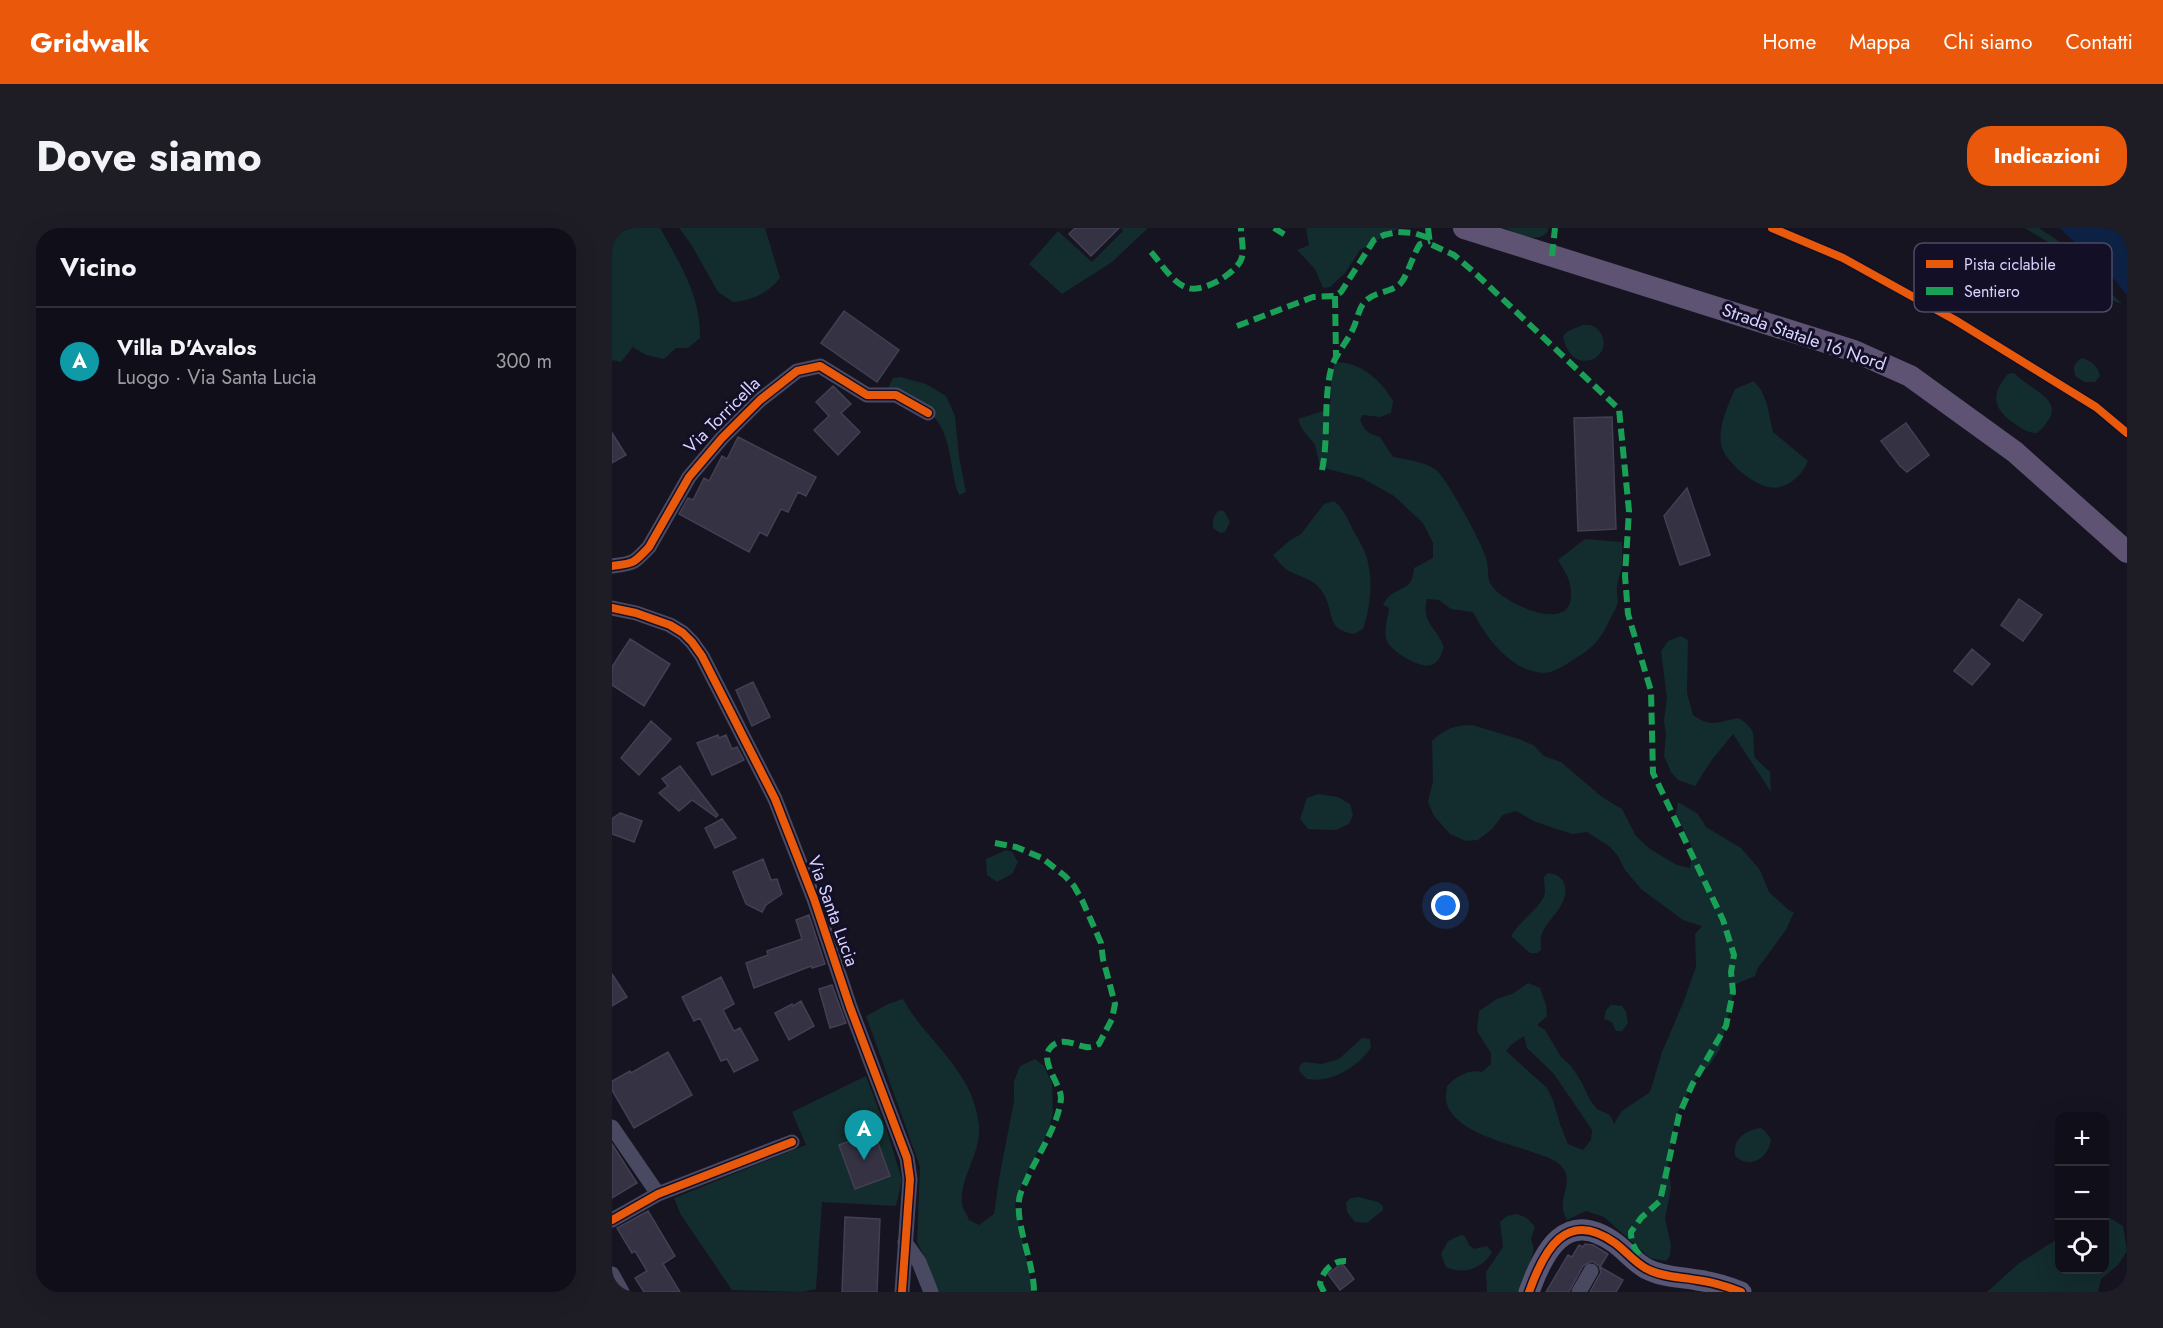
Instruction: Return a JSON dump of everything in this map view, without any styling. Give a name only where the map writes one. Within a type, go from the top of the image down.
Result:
[{"type":"main road","name":"Strada Statale 16 Nord","points":[[1464,228],[1854,351],[1910,376],[2015,452],[2127,552]]},
{"type":"street","name":"Via Torricella","points":[[612,566],[633,563],[649,547],[689,477],[722,438],[760,400],[797,371],[820,366],[867,395],[896,395],[928,413]]},
{"type":"street","name":"Via Santa Lucia","points":[[612,608],[636,613],[670,625],[692,642],[715,680],[775,799],[814,899],[850,1007],[907,1158],[910,1179],[902,1292]]},
{"type":"street","points":[[612,1128],[658,1194]]},
{"type":"street","points":[[612,1220],[658,1194],[792,1142]]},
{"type":"street","points":[[1529,1292],[1537,1269],[1554,1242],[1579,1229],[1593,1231],[1606,1237],[1648,1270],[1722,1284],[1741,1292]]},
{"type":"street","points":[[905,1242],[919,1262],[931,1292]]},
{"type":"street","points":[[1579,1292],[1591,1271]]},
{"type":"street","points":[[612,1274],[622,1292]]},
{"type":"green space","points":[[612,228],[660,228],[688,281],[697,308],[700,338],[688,348],[676,348],[664,359],[646,355],[633,347],[621,362],[612,360]]},
{"type":"green space","points":[[679,228],[765,228],[780,278],[759,295],[733,302],[718,292],[691,244]]},
{"type":"green space","points":[[1121,228],[1148,228],[1112,262],[1062,294],[1029,264],[1058,231],[1092,262],[1123,231]]},
{"type":"green space","points":[[1306,228],[1399,228],[1360,250],[1345,273],[1330,287],[1323,288],[1315,269],[1297,250],[1309,245]]},
{"type":"green space","points":[[1505,228],[1548,228],[1548,231],[1534,238]]},
{"type":"green space","points":[[2025,228],[2039,228],[2061,243],[2050,243]]},
{"type":"green space","points":[[2112,294],[2122,304],[2114,301]]},
{"type":"green space","points":[[1583,325],[1596,328],[1604,341],[1603,349],[1598,356],[1583,361],[1575,357],[1568,349],[1563,336],[1568,331]]},
{"type":"green space","points":[[2082,358],[2092,362],[2098,369],[2100,376],[2095,382],[2085,382],[2076,377],[2074,366]]},
{"type":"green space","points":[[1335,362],[1362,369],[1383,386],[1393,401],[1391,413],[1380,417],[1363,415],[1360,419],[1363,426],[1370,433],[1380,437],[1393,457],[1415,461],[1436,470],[1464,512],[1483,551],[1491,585],[1510,601],[1536,612],[1559,613],[1567,608],[1571,598],[1568,578],[1558,560],[1585,539],[1622,542],[1622,565],[1617,589],[1618,603],[1605,630],[1583,654],[1547,673],[1531,671],[1510,660],[1501,652],[1473,612],[1451,609],[1439,600],[1427,599],[1428,620],[1444,647],[1438,660],[1426,666],[1394,650],[1387,641],[1385,633],[1389,608],[1383,605],[1387,598],[1410,582],[1414,568],[1433,558],[1433,543],[1423,523],[1394,496],[1362,478],[1320,467],[1315,445],[1302,429],[1298,419],[1323,411],[1330,405],[1332,372]]},
{"type":"green space","points":[[2014,373],[2047,399],[2051,405],[2052,413],[2037,433],[2018,426],[1998,407],[1998,389],[2008,374]]},
{"type":"green space","points":[[900,377],[926,384],[946,396],[955,416],[959,457],[966,492],[959,495],[947,443],[939,423],[922,407],[888,388],[893,378]]},
{"type":"green space","points":[[1754,381],[1767,404],[1773,432],[1808,461],[1793,481],[1781,487],[1761,485],[1746,476],[1727,457],[1721,444],[1722,423],[1735,389]]},
{"type":"green space","points":[[1334,501],[1344,513],[1362,545],[1370,571],[1370,596],[1363,629],[1354,634],[1338,628],[1334,623],[1325,597],[1317,586],[1286,569],[1273,555],[1301,534],[1324,504]]},
{"type":"green space","points":[[1220,510],[1224,511],[1230,522],[1225,532],[1220,533],[1213,528],[1213,520]]},
{"type":"green space","points":[[1681,636],[1688,640],[1687,693],[1693,715],[1711,723],[1739,718],[1746,723],[1752,731],[1755,758],[1770,772],[1771,792],[1733,734],[1711,761],[1695,786],[1678,780],[1671,772],[1664,756],[1666,735],[1664,720],[1667,698],[1661,651],[1668,641]]},
{"type":"green space","points":[[1466,725],[1519,739],[1533,745],[1544,756],[1561,762],[1602,797],[1622,809],[1636,836],[1650,849],[1677,865],[1690,868],[1693,850],[1676,813],[1678,802],[1698,814],[1706,827],[1741,848],[1760,870],[1769,892],[1794,912],[1786,930],[1758,968],[1755,976],[1736,984],[1720,1049],[1693,1083],[1676,1116],[1668,1163],[1671,1188],[1665,1219],[1671,1245],[1670,1256],[1666,1261],[1650,1258],[1604,1217],[1586,1211],[1567,1220],[1563,1199],[1567,1180],[1562,1167],[1548,1158],[1471,1129],[1450,1111],[1446,1095],[1447,1086],[1459,1076],[1467,1072],[1482,1072],[1491,1064],[1491,1053],[1477,1031],[1479,1011],[1528,983],[1540,988],[1546,1005],[1547,1016],[1537,1025],[1545,1030],[1561,1057],[1571,1066],[1597,1109],[1610,1115],[1614,1124],[1622,1111],[1650,1092],[1662,1052],[1696,967],[1695,934],[1702,926],[1683,920],[1641,889],[1609,846],[1587,832],[1573,834],[1556,829],[1516,811],[1503,815],[1492,829],[1478,840],[1466,841],[1450,834],[1434,816],[1428,802],[1433,781],[1432,741],[1450,728]],"holes":[[[1524,1036],[1527,1048],[1554,1074],[1592,1130],[1591,1140],[1583,1150],[1568,1144],[1547,1088],[1506,1051]]]},
{"type":"green space","points":[[1318,794],[1338,797],[1350,804],[1353,815],[1349,824],[1336,830],[1308,829],[1300,819],[1307,798]]},
{"type":"green space","points":[[1006,850],[1012,852],[1018,862],[1012,874],[997,882],[987,875],[986,859]]},
{"type":"green space","points":[[1548,873],[1558,876],[1563,881],[1565,896],[1563,903],[1542,933],[1541,950],[1537,953],[1530,953],[1511,936],[1543,898],[1544,877]]},
{"type":"green space","points":[[903,999],[965,1082],[972,1097],[979,1131],[976,1151],[962,1194],[963,1206],[969,1220],[979,1225],[994,1214],[1014,1101],[1014,1081],[1020,1066],[1035,1059],[1044,1066],[1052,1083],[1053,1114],[1047,1134],[1024,1178],[1015,1205],[1031,1281],[1031,1292],[938,1292],[917,1242],[920,1167],[866,1016]]},
{"type":"green space","points":[[1611,1005],[1622,1006],[1626,1012],[1628,1023],[1622,1031],[1616,1031],[1612,1022],[1604,1019],[1606,1010]]},
{"type":"green space","points":[[1362,1038],[1370,1039],[1371,1048],[1351,1068],[1334,1076],[1316,1080],[1307,1079],[1299,1071],[1300,1065],[1304,1062],[1322,1064],[1339,1059]]},
{"type":"green space","points":[[866,1076],[888,1134],[902,1180],[896,1206],[822,1202],[816,1289],[801,1292],[732,1290],[681,1215],[674,1198],[806,1145],[792,1112]]},
{"type":"green space","points":[[1760,1128],[1771,1139],[1767,1152],[1752,1162],[1735,1156],[1738,1140],[1749,1131]]},
{"type":"green space","points":[[1359,1197],[1378,1202],[1383,1206],[1383,1210],[1367,1223],[1355,1222],[1347,1212],[1346,1202],[1351,1198]]},
{"type":"green space","points":[[1517,1214],[1527,1218],[1535,1227],[1531,1239],[1534,1249],[1522,1292],[1487,1292],[1486,1272],[1503,1247],[1500,1222],[1507,1216]]},
{"type":"green space","points":[[2109,1220],[2123,1226],[2127,1251],[2118,1265],[2109,1272]]},
{"type":"green space","points":[[1461,1235],[1465,1236],[1469,1245],[1474,1249],[1487,1246],[1492,1252],[1483,1263],[1472,1269],[1459,1270],[1446,1267],[1441,1254],[1448,1241]]},
{"type":"green space","points":[[2055,1241],[2055,1274],[2107,1274],[2101,1279],[2098,1292],[1987,1292],[2018,1264]]},
{"type":"water","points":[[2059,228],[2127,228],[2127,295],[2112,276],[2112,243],[2076,243]]},
{"type":"building","points":[[1075,228],[1119,228],[1091,256],[1069,234]]},
{"type":"building","points":[[844,311],[899,350],[877,382],[821,343]]},
{"type":"building","points":[[833,386],[851,404],[841,413],[860,432],[838,455],[814,430],[829,416],[816,402]]},
{"type":"building","points":[[1612,417],[1616,529],[1578,531],[1574,418]]},
{"type":"building","points":[[1906,423],[1929,455],[1907,472],[1881,441]]},
{"type":"building","points":[[612,433],[626,455],[612,463]]},
{"type":"building","points":[[738,437],[816,477],[806,496],[798,492],[788,512],[781,509],[767,536],[760,532],[749,552],[679,514],[688,498],[693,500],[704,478],[709,481],[722,456],[727,459]]},
{"type":"building","points":[[1687,488],[1710,555],[1680,565],[1664,516]]},
{"type":"building","points":[[2019,599],[2042,615],[2023,641],[2001,625]]},
{"type":"building","points":[[630,639],[670,664],[644,706],[612,685],[612,667]]},
{"type":"building","points":[[1972,649],[1990,664],[1972,685],[1954,671]]},
{"type":"building","points":[[753,682],[770,717],[752,726],[736,690]]},
{"type":"building","points":[[651,721],[671,739],[639,775],[621,758]]},
{"type":"building","points":[[718,735],[719,738],[726,735],[732,749],[737,747],[744,760],[712,775],[697,743]]},
{"type":"building","points":[[680,766],[718,815],[716,817],[692,800],[679,811],[659,793],[668,786],[662,779]]},
{"type":"building","points":[[620,813],[642,821],[634,842],[612,834],[612,819]]},
{"type":"building","points":[[722,819],[736,838],[715,848],[705,828]]},
{"type":"building","points":[[763,859],[771,880],[777,879],[782,894],[766,905],[762,912],[746,904],[733,872]]},
{"type":"building","points":[[809,915],[825,964],[812,968],[811,966],[754,988],[746,963],[768,955],[767,951],[802,939],[796,920]]},
{"type":"building","points":[[612,974],[627,997],[612,1006]]},
{"type":"building","points":[[721,977],[734,1004],[723,1010],[734,1031],[740,1028],[758,1060],[734,1072],[727,1059],[721,1061],[700,1018],[694,1021],[682,997]]},
{"type":"building","points":[[832,985],[846,1023],[830,1028],[819,989]]},
{"type":"building","points":[[801,1001],[814,1026],[789,1040],[775,1013]]},
{"type":"building","points":[[668,1052],[692,1095],[634,1128],[612,1090],[612,1081]]},
{"type":"building","points":[[874,1132],[890,1176],[855,1189],[839,1145]]},
{"type":"building","points":[[612,1144],[637,1183],[612,1198]]},
{"type":"building","points":[[648,1211],[675,1256],[663,1264],[680,1292],[644,1292],[635,1278],[647,1271],[635,1251],[632,1253],[617,1228]]},
{"type":"building","points":[[845,1217],[880,1219],[877,1292],[842,1292]]},
{"type":"building","points":[[1585,1244],[1593,1245],[1608,1254],[1600,1267],[1623,1280],[1616,1292],[1590,1292],[1601,1272],[1599,1266],[1592,1261],[1583,1266],[1569,1292],[1546,1292],[1568,1255],[1572,1257],[1579,1245],[1583,1247]]},
{"type":"building","points":[[1342,1263],[1354,1279],[1340,1290],[1328,1274]]},
{"type":"marked path","points":[[1151,252],[1177,282],[1195,289],[1220,280],[1239,263],[1243,254],[1241,228]]},
{"type":"marked path","points":[[1274,228],[1287,236]]},
{"type":"marked path","points":[[1428,228],[1430,244],[1454,255],[1474,272],[1619,409],[1629,511],[1625,576],[1628,614],[1651,691],[1653,773],[1723,920],[1734,955],[1731,972],[1733,992],[1726,1026],[1692,1085],[1679,1115],[1660,1201],[1641,1218],[1631,1232],[1634,1247],[1644,1258]]},
{"type":"marked path","points":[[1552,256],[1555,228]]},
{"type":"marked path","points":[[1237,326],[1313,297],[1335,296],[1341,292],[1374,240],[1384,235],[1398,232],[1414,233],[1429,238]]},
{"type":"marked path","points":[[1322,470],[1327,394],[1333,364],[1366,300],[1399,285],[1420,244],[1430,241]]},
{"type":"marked path","points":[[1335,296],[1336,356]]},
{"type":"marked path","points":[[995,843],[1016,847],[1042,858],[1074,886],[1101,943],[1115,1004],[1112,1019],[1099,1044],[1088,1047],[1059,1042],[1048,1052],[1048,1065],[1061,1098],[1052,1129],[1031,1170],[1019,1201],[1020,1222],[1034,1292]]},
{"type":"marked path","points":[[1324,1292],[1320,1284],[1325,1271],[1336,1262],[1346,1261]]},
{"type":"cycle path","points":[[1772,228],[1843,258],[1914,297]]},
{"type":"cycle path","points":[[1941,312],[2096,407],[2127,433]]},
{"type":"cycle path","points":[[612,566],[633,562],[644,553],[689,477],[722,438],[760,400],[797,371],[820,366],[867,395],[896,395],[928,413]]},
{"type":"cycle path","points":[[612,608],[636,613],[670,625],[692,642],[702,656],[775,799],[814,899],[850,1007],[907,1158],[910,1179],[902,1292]]},
{"type":"cycle path","points":[[612,1220],[658,1194],[792,1142]]},
{"type":"cycle path","points":[[1529,1292],[1550,1249],[1570,1232],[1583,1230],[1598,1233],[1615,1243],[1638,1264],[1653,1272],[1714,1283],[1741,1292]]},
{"type":"place","name":"Villa D'Avalos","points":[[864,1160]]}]
